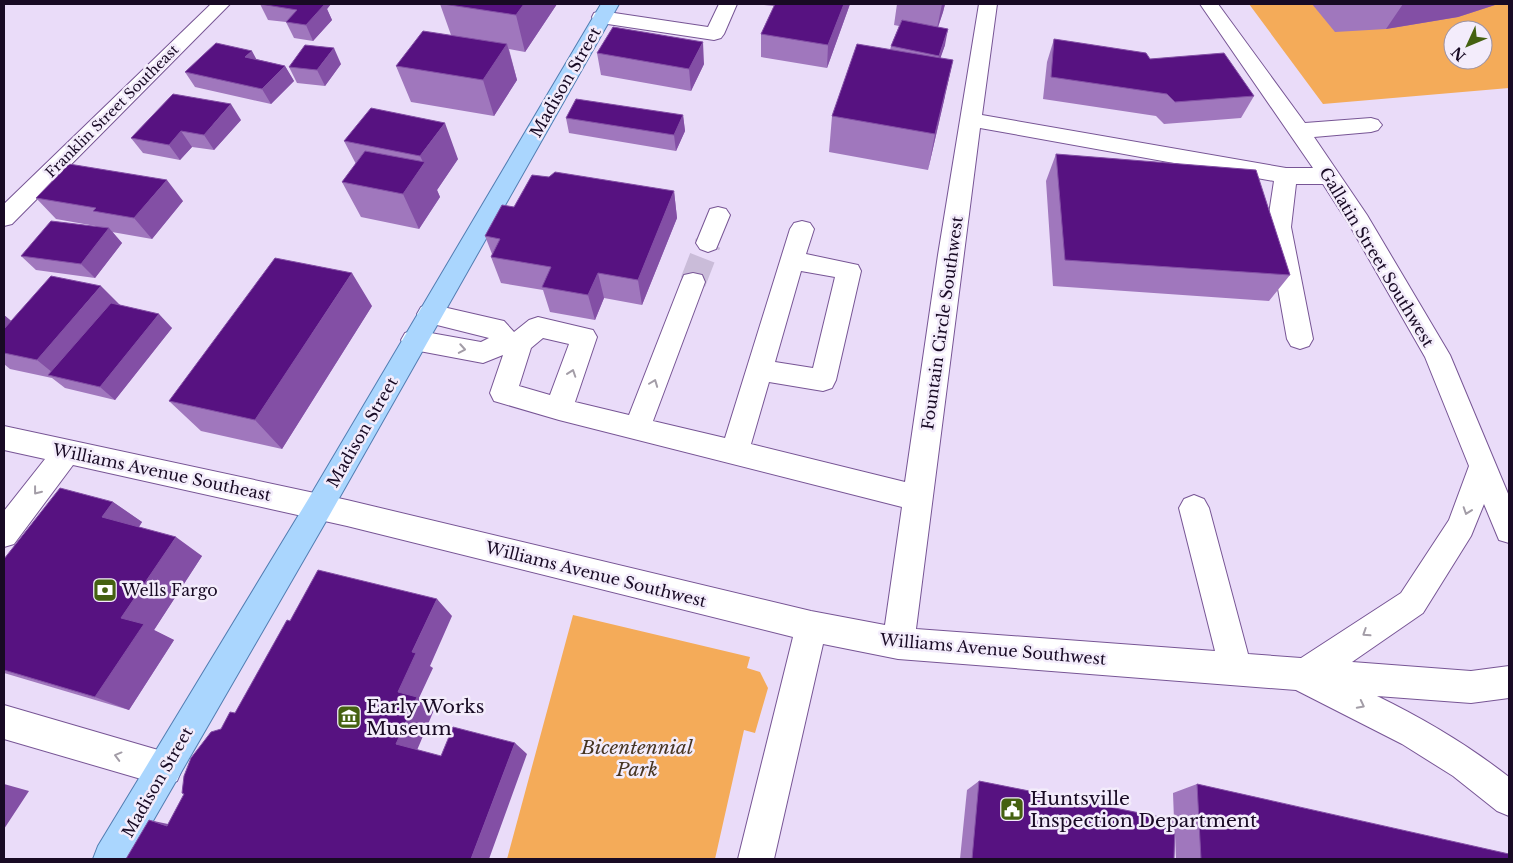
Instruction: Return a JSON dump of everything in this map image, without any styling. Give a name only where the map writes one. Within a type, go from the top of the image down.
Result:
[{"type":"main road","name":"Madison Street","points":[[112,859],[319,507],[606,11]]},
{"type":"street","name":"Franklin Street Southeast","points":[[4,218],[221,4]]},
{"type":"street","points":[[606,11],[714,34],[728,4]]},
{"type":"street","name":"Fountain Circle Southwest","points":[[898,643],[988,4]]},
{"type":"street","name":"Gallatin Street Southwest","points":[[1209,4],[1299,131],[1359,221],[1437,355],[1509,530]]},
{"type":"street","points":[[971,120],[1286,176],[1329,176]]},
{"type":"street","points":[[1299,131],[1372,125]]},
{"type":"street","points":[[1286,176],[1279,227],[1300,339]]},
{"type":"street","points":[[708,243],[718,215]]},
{"type":"street","points":[[734,452],[802,230]]},
{"type":"street","points":[[759,370],[823,380],[849,271],[793,260]]},
{"type":"street","points":[[637,428],[693,282]]},
{"type":"street","points":[[430,314],[495,328],[513,342]]},
{"type":"street","points":[[414,340],[482,353],[513,342],[538,327],[584,337],[559,409]]},
{"type":"street","points":[[513,342],[503,393],[559,409],[918,498]]},
{"type":"street","name":"Williams Avenue Southeast","points":[[4,438],[319,507]]},
{"type":"street","points":[[4,534],[67,452]]},
{"type":"street","points":[[1483,465],[1461,527],[1412,603],[1302,676],[1414,732],[1465,764],[1509,799]]},
{"type":"street","name":"Williams Avenue Southwest","points":[[319,507],[811,626],[898,643],[1302,676],[1471,687],[1509,682]]},
{"type":"street","points":[[1194,508],[1236,670]]},
{"type":"street","points":[[756,859],[811,626]]},
{"type":"street","name":"Williams Avenue Southwest","points":[[1471,687],[1509,702]]},
{"type":"street","points":[[4,722],[165,769]]},
{"type":"green space","points":[[1249,4],[1509,4],[1509,88],[1323,104]]},
{"type":"green space","name":"Bicentennial Park","points":[[573,615],[750,657],[747,668],[760,672],[768,688],[755,733],[744,730],[715,859],[507,859]]},
{"type":"building","points":[[260,4],[325,4],[306,25],[286,22],[297,10]]},
{"type":"building","points":[[443,4],[524,4],[516,15]]},
{"type":"building","points":[[775,4],[844,4],[828,45],[761,34]]},
{"type":"building","points":[[902,20],[948,29],[939,56],[891,46]]},
{"type":"building","points":[[613,27],[703,42],[689,69],[597,53]]},
{"type":"building","points":[[423,31],[507,44],[483,80],[396,66]]},
{"type":"building","points":[[1054,39],[1146,53],[1150,59],[1224,53],[1254,96],[1175,102],[1167,94],[1051,77]]},
{"type":"building","points":[[216,43],[252,51],[245,57],[285,66],[262,89],[185,72]]},
{"type":"building","points":[[857,44],[953,60],[935,134],[832,116]]},
{"type":"building","points":[[305,45],[334,48],[317,70],[289,67]]},
{"type":"building","points":[[173,94],[231,104],[204,135],[181,131],[169,145],[131,138]]},
{"type":"building","points":[[576,99],[683,115],[674,135],[566,118]]},
{"type":"building","points":[[371,108],[445,123],[420,156],[344,141]]},
{"type":"building","points":[[365,151],[425,162],[403,194],[342,182]]},
{"type":"building","points":[[1056,154],[1256,170],[1290,275],[1065,260]]},
{"type":"building","points":[[69,164],[167,180],[134,218],[93,211],[96,208],[36,198]]},
{"type":"building","points":[[555,172],[674,191],[638,280],[598,273],[588,295],[542,287],[551,267],[491,257],[500,239],[485,236],[502,205],[514,207],[532,175],[549,177]]},
{"type":"building","points":[[51,221],[109,228],[81,264],[21,256]]},
{"type":"building","points":[[275,258],[352,273],[255,420],[169,401]]},
{"type":"building","points":[[51,276],[101,286],[37,360],[4,353],[4,329]]},
{"type":"building","points":[[111,303],[159,314],[100,387],[48,375]]},
{"type":"building","name":"Wells Fargo","points":[[60,488],[113,502],[102,517],[176,537],[121,618],[144,624],[95,697],[4,670],[4,559]]},
{"type":"building","name":"Early Works Museum","points":[[318,570],[437,599],[412,652],[416,653],[398,692],[417,697],[396,744],[441,756],[453,727],[515,743],[471,859],[126,859],[149,820],[167,826],[184,794],[182,793],[184,776],[191,758],[211,732],[221,729],[230,712],[235,713],[287,620],[290,621]]},
{"type":"building","name":"Huntsville Inspection Department","points":[[979,781],[1175,820],[1174,859],[972,859]]},
{"type":"building","points":[[1197,784],[1509,854],[1509,859],[1201,859]]},
{"type":"tunnel","points":[[693,282],[708,243]]},
{"type":"place","name":"Wells Fargo","points":[[105,590]]},
{"type":"place","name":"Early Works Museum","points":[[349,717]]},
{"type":"place","name":"Huntsville Inspection Department","points":[[1012,809]]}]
